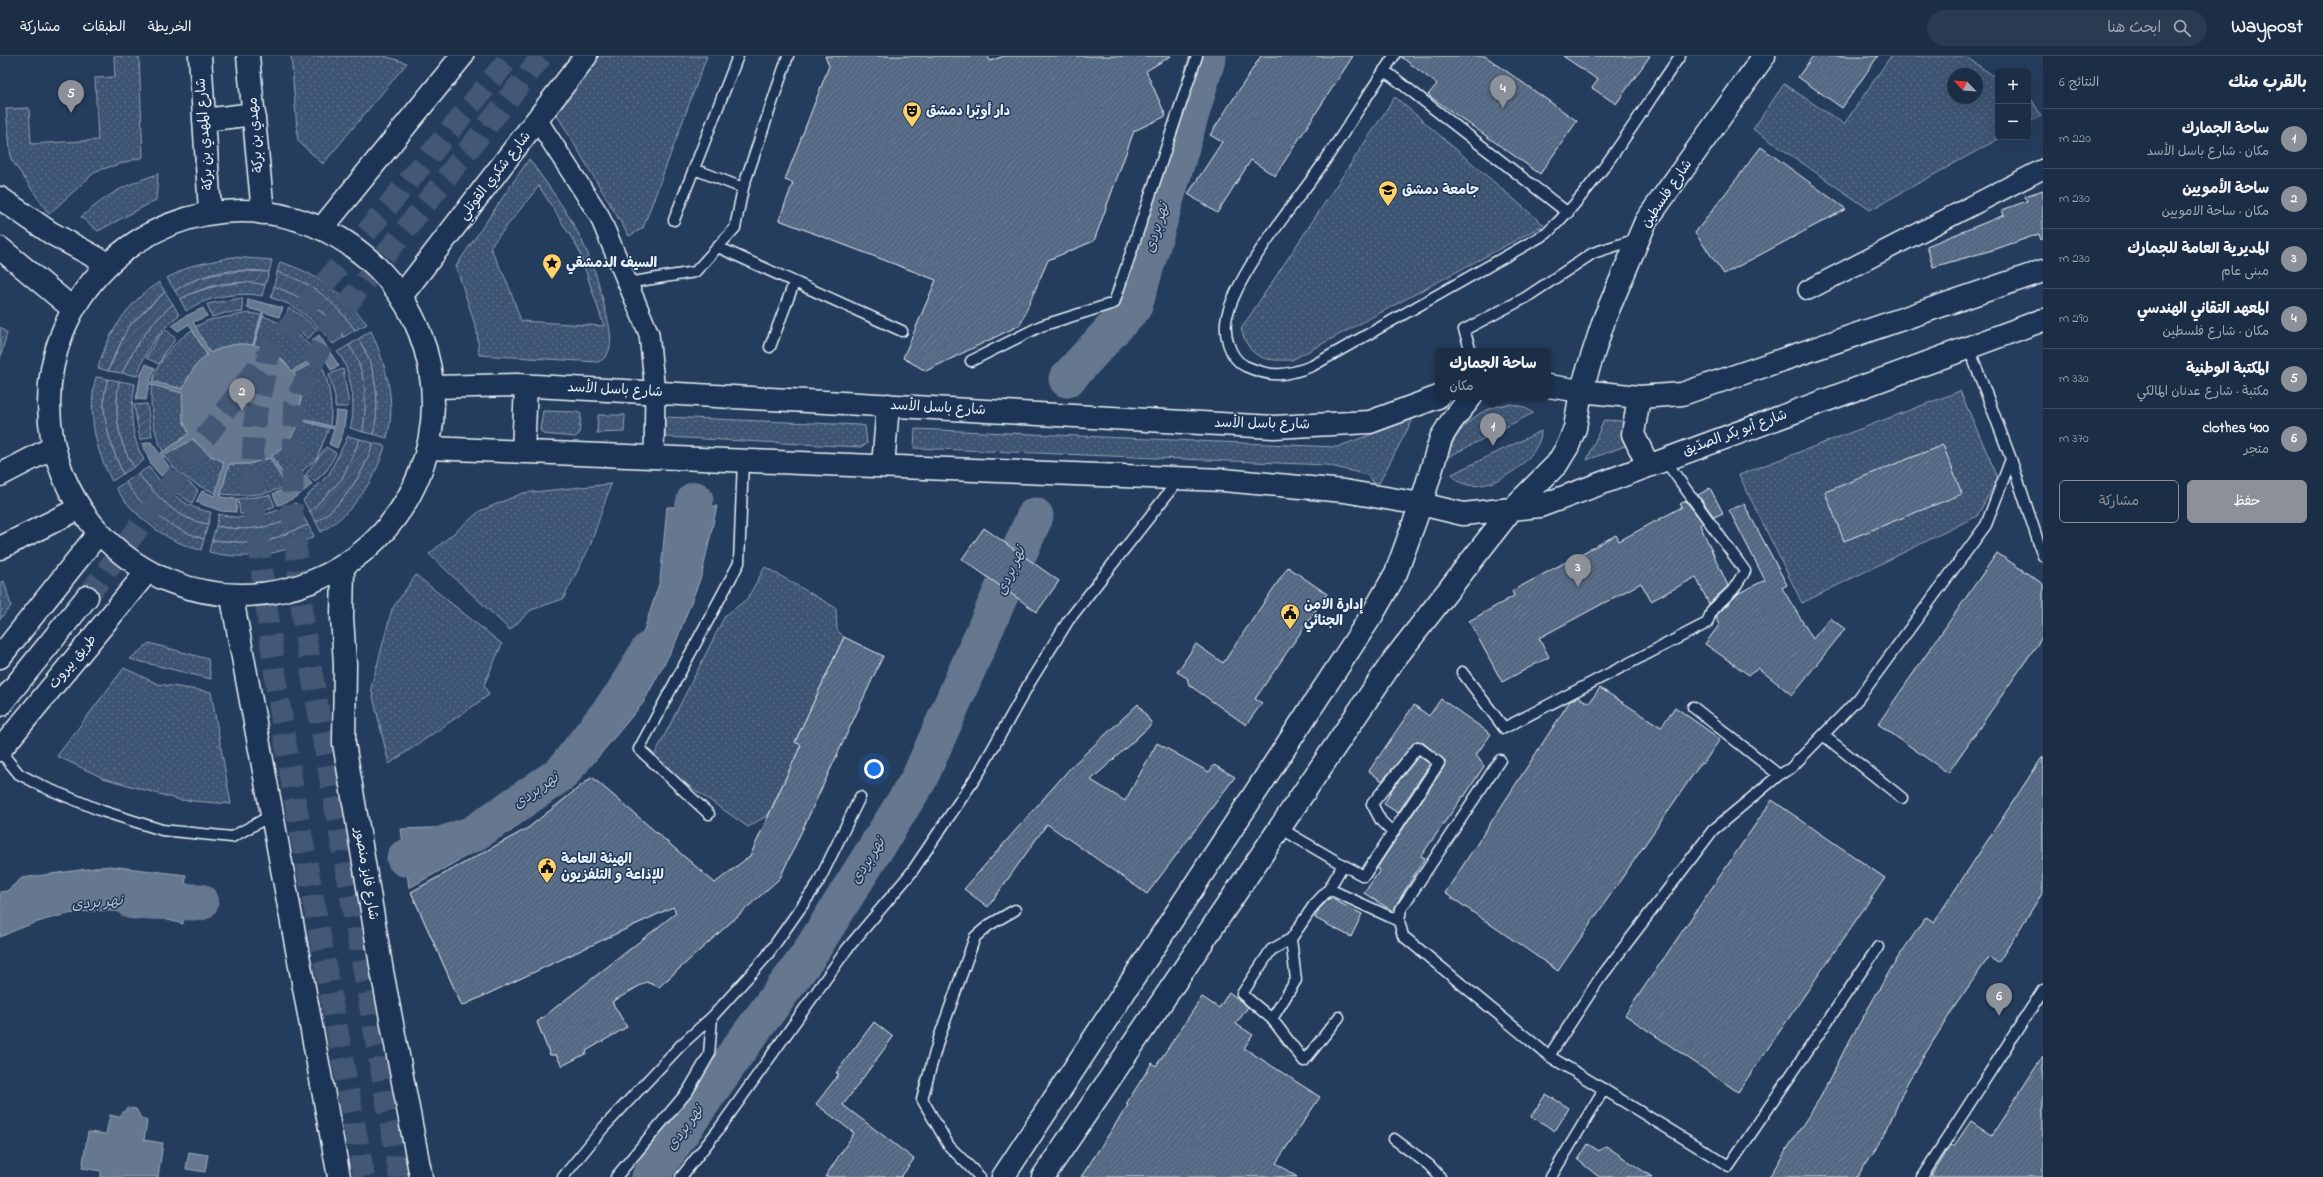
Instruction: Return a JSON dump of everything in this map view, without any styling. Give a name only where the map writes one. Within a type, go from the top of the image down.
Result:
[{"type":"main road","name":"شارع المهدي بن بركة","points":[[200,56],[210,212]]},
{"type":"main road","name":"مهدي بن بركة","points":[[248,56],[263,213]]},
{"type":"main road","points":[[322,227],[462,56]]},
{"type":"main road","name":"شارع شكري القوتلي","points":[[402,295],[538,121],[586,56]]},
{"type":"main road","name":"شارع فلسطين","points":[[1043,1177],[1393,661],[1511,510],[1557,464],[1568,446],[1575,428],[1581,391],[1605,317],[1646,221],[1764,56]]},
{"type":"main road","points":[[204,120],[254,114]]},
{"type":"main road","points":[[0,198],[51,233],[106,264]]},
{"type":"main road","points":[[210,212],[263,213],[322,227],[367,255],[402,295],[424,339],[434,387],[429,448],[398,516],[343,568],[289,591],[232,598],[146,573],[97,535],[78,509],[52,448],[49,376],[72,308],[106,264],[155,230],[210,212]]},
{"type":"main road","points":[[0,248],[72,308]]},
{"type":"main road","points":[[1551,386],[1639,397],[1682,394],[2043,271]]},
{"type":"main road","name":"شارع أبو بكر الصدّيق","points":[[1421,504],[1462,514],[1540,506],[2043,320]]},
{"type":"main road","points":[[523,452],[526,386]]},
{"type":"main road","name":"شارع باسل الأسد","points":[[434,387],[526,386],[655,392],[1274,427],[1370,422],[1435,398]]},
{"type":"main road","points":[[1639,397],[1633,434],[1656,462]]},
{"type":"main road","points":[[1003,1177],[1372,615],[1396,573],[1421,504],[1441,438],[1450,422],[1468,400]]},
{"type":"main road","points":[[882,466],[888,405]]},
{"type":"main road","points":[[0,475],[52,448]]},
{"type":"main road","points":[[429,448],[1180,478],[1344,491],[1421,504]]},
{"type":"main road","points":[[0,548],[78,509]]},
{"type":"main road","points":[[0,657],[97,535]]},
{"type":"main road","name":"شارع فايز منصور","points":[[343,568],[342,617],[345,664],[344,743],[382,971],[421,1177]]},
{"type":"main road","name":"طريق بيروت","points":[[0,750],[146,573]]},
{"type":"main road","points":[[0,705],[87,597]]},
{"type":"main road","points":[[232,598],[340,1177]]},
{"type":"street","points":[[538,121],[599,215],[649,334],[655,392],[654,457]]},
{"type":"street","points":[[1808,290],[2043,169]]},
{"type":"lane","points":[[674,220],[738,56]]},
{"type":"lane","points":[[627,282],[695,272],[734,228],[744,188],[788,56]]},
{"type":"lane","points":[[971,361],[1041,326],[1114,302],[1197,56]]},
{"type":"lane","points":[[1394,56],[1324,161],[1256,258],[1235,293],[1227,316],[1226,338],[1239,363],[1259,372],[1288,375],[1312,366],[1547,234],[1568,213],[1602,168],[1680,56]]},
{"type":"lane","points":[[1384,70],[1568,213]]},
{"type":"lane","points":[[694,169],[744,188]]},
{"type":"lane","points":[[1470,348],[1464,330],[1525,298],[1593,253],[1639,238]]},
{"type":"lane","points":[[718,247],[902,331]]},
{"type":"lane","points":[[770,347],[794,283]]},
{"type":"lane","points":[[1969,348],[2011,459],[2043,556]]},
{"type":"lane","points":[[1549,1056],[1598,981],[1713,830],[1779,775],[1791,768],[1858,700],[1986,526],[2011,459]]},
{"type":"lane","points":[[709,814],[639,749],[739,563],[743,460]]},
{"type":"lane","points":[[1462,672],[1504,728],[1707,623],[1712,610],[1733,590],[1745,571],[1656,462]]},
{"type":"lane","points":[[681,1177],[719,1129],[847,949],[911,873],[980,771],[1030,682],[1068,621],[1180,478]]},
{"type":"lane","points":[[1693,707],[1779,775]]},
{"type":"lane","points":[[1823,735],[1902,798]]},
{"type":"lane","points":[[1280,828],[1342,865],[1364,876],[1393,833],[1439,763],[1418,748],[1372,804],[1381,821],[1393,833]]},
{"type":"lane","points":[[0,750],[18,774],[46,788],[102,810],[162,830],[232,837],[272,815]]},
{"type":"lane","points":[[1500,760],[1401,909],[1400,921],[1404,936],[1549,1056],[1729,1166],[1878,947]]},
{"type":"lane","points":[[563,1177],[604,1127],[681,1045],[712,1017],[766,957],[818,883],[860,797]]},
{"type":"lane","points":[[1339,1017],[1304,1061],[1272,1019],[1242,994],[1271,950],[1291,939],[1314,905],[1329,889],[1342,865]]},
{"type":"lane","points":[[1329,889],[1400,921]]},
{"type":"lane","points":[[980,1177],[949,1146],[922,1100],[939,1038],[975,937],[989,924],[1015,910]]},
{"type":"lane","points":[[1272,1019],[1296,980],[1291,939]]},
{"type":"lane","points":[[1922,1177],[2043,990]]},
{"type":"lane","points":[[616,1177],[688,1091],[709,1055],[712,1017]]},
{"type":"lane","points":[[1551,1177],[1604,1090]]},
{"type":"lane","points":[[1394,1139],[1429,1165],[1440,1177]]},
{"type":"shaded area","points":[[114,56],[139,56],[143,157],[96,171],[49,214],[11,159],[6,109],[29,108],[31,144],[98,140],[95,78],[115,77]]},
{"type":"shaded area","points":[[291,56],[384,56],[407,63],[323,164],[298,141]]},
{"type":"shaded area","points":[[595,56],[707,56],[643,228],[629,236],[554,110]]},
{"type":"shaded area","points":[[1891,56],[1965,56],[1982,68],[1947,68],[1947,104],[1983,104],[1983,69],[1995,77],[1995,140],[1997,140],[1870,210],[1753,129],[1784,84],[1844,124]]},
{"type":"shaded area","points":[[1395,97],[1544,225],[1292,360],[1273,360],[1265,359],[1259,356],[1249,347],[1241,329]]},
{"type":"shaded area","points":[[2031,98],[2041,116],[2031,121]]},
{"type":"shaded area","points":[[529,159],[568,215],[590,259],[598,282],[609,326],[611,340],[608,353],[598,362],[479,355],[477,331],[456,266]],"holes":[[[539,186],[578,248],[604,326],[521,321],[508,284],[490,247]]]},
{"type":"shaded area","points":[[158,174],[156,200],[98,231],[81,217],[117,191],[135,182]]},
{"type":"shaded area","points":[[232,257],[272,260],[269,272],[244,270],[220,272],[196,279],[175,291],[167,278],[191,266]]},
{"type":"shaded area","points":[[280,262],[306,272],[328,286],[339,294],[367,324],[355,330],[339,310],[321,294],[301,282],[277,272]]},
{"type":"shaded area","points":[[243,271],[269,272],[265,285],[243,282],[221,284],[200,290],[180,299],[175,291],[191,282],[208,276]]},
{"type":"shaded area","points":[[277,272],[290,276],[312,287],[339,310],[355,330],[344,337],[337,327],[314,306],[305,300],[274,286]]},
{"type":"shaded area","points":[[159,282],[165,292],[146,309],[131,327],[118,347],[108,371],[98,368],[107,343],[121,319],[138,299]]},
{"type":"shaded area","points":[[254,282],[265,285],[262,296],[244,294],[223,296],[203,302],[186,311],[180,299],[198,291],[216,286]]},
{"type":"shaded area","points":[[274,286],[305,300],[314,306],[337,327],[344,337],[333,344],[313,322],[298,310],[281,301],[271,298]]},
{"type":"shaded area","points":[[165,292],[173,304],[143,336],[122,373],[108,371],[128,327]]},
{"type":"shaded area","points":[[242,298],[243,312],[225,313],[212,317],[207,304]]},
{"type":"shaded area","points":[[173,304],[179,315],[158,335],[148,349],[137,376],[122,373],[143,336]]},
{"type":"shaded area","points":[[289,308],[301,315],[317,329],[308,339],[296,327],[283,320]]},
{"type":"shaded area","points":[[249,313],[261,315],[253,345],[231,345],[210,353],[195,327],[209,320]]},
{"type":"shaded area","points":[[263,316],[294,331],[312,348],[317,356],[292,371],[281,358],[254,345]]},
{"type":"shaded area","points":[[0,327],[7,333],[0,359]]},
{"type":"shaded area","points":[[166,329],[176,339],[165,352],[159,364],[146,358],[158,337]]},
{"type":"shaded area","points":[[192,330],[207,355],[193,370],[183,389],[153,382],[162,359]]},
{"type":"shaded area","points":[[371,331],[385,370],[390,397],[391,411],[387,438],[373,434],[377,410],[377,398],[373,372],[364,349],[358,339]]},
{"type":"shaded area","points":[[358,339],[369,360],[373,372],[377,398],[377,410],[373,434],[363,432],[365,409],[364,387],[359,365],[349,345]]},
{"type":"shaded area","points":[[349,345],[360,365],[365,387],[363,432],[350,428],[353,410],[351,388],[346,367],[337,352]]},
{"type":"shaded area","points":[[319,359],[328,383],[331,408],[330,426],[300,418],[301,392],[294,373]]},
{"type":"shaded area","points":[[343,369],[349,405],[348,407],[335,407],[335,397],[329,374]]},
{"type":"shaded area","points":[[96,377],[108,379],[104,403],[105,415],[110,440],[123,474],[112,481],[101,457],[94,430],[92,404]]},
{"type":"shaded area","points":[[108,379],[119,381],[117,404],[118,426],[120,437],[128,457],[134,467],[123,474],[110,440],[105,415],[105,391]]},
{"type":"shaded area","points":[[119,381],[135,384],[132,404],[132,423],[136,442],[144,460],[134,467],[128,457],[120,437],[118,426],[117,404]]},
{"type":"shaded area","points":[[152,385],[183,393],[183,420],[189,434],[163,452],[153,419],[151,402]]},
{"type":"shaded area","points":[[1960,391],[1998,478],[1977,516],[1802,603],[1739,475]]},
{"type":"shaded area","points":[[147,404],[152,436],[140,440],[134,405]]},
{"type":"shaded area","points":[[1511,404],[1524,407],[1533,413],[1446,458],[1456,437],[1470,420],[1489,409]]},
{"type":"shaded area","points":[[543,411],[577,412],[581,414],[579,434],[575,437],[543,434],[540,430]]},
{"type":"shaded area","points":[[598,415],[625,415],[624,432],[597,433]]},
{"type":"shaded area","points":[[665,417],[860,425],[865,426],[867,444],[860,447],[665,437]]},
{"type":"shaded area","points":[[1413,419],[1379,483],[1374,483],[1367,475],[1327,465],[914,448],[915,429],[1337,447]]},
{"type":"shaded area","points":[[299,420],[329,428],[317,458],[289,483],[271,456],[285,447]]},
{"type":"shaded area","points":[[1604,420],[1622,421],[1625,446],[1587,460]]},
{"type":"shaded area","points":[[1541,431],[1538,443],[1530,455],[1519,467],[1505,476],[1490,483],[1475,486],[1462,483],[1452,474]]},
{"type":"shaded area","points":[[348,436],[360,439],[342,479],[310,512],[303,500],[329,474]]},
{"type":"shaded area","points":[[192,439],[211,456],[224,462],[216,493],[187,479],[169,463],[164,456]]},
{"type":"shaded area","points":[[360,439],[373,443],[364,467],[344,497],[336,506],[316,522],[310,512],[342,479]]},
{"type":"shaded area","points":[[373,443],[385,446],[381,459],[369,484],[343,516],[321,532],[316,522],[336,506],[351,488],[364,467]]},
{"type":"shaded area","points":[[326,447],[336,453],[327,470],[315,482],[306,474]]},
{"type":"shaded area","points":[[270,458],[286,486],[270,492],[255,494],[221,494],[229,464],[249,464]]},
{"type":"shaded area","points":[[149,467],[161,482],[183,502],[192,507],[211,512],[208,524],[187,518],[168,506],[138,474]]},
{"type":"shaded area","points":[[174,471],[198,490],[192,503],[172,490],[163,481]]},
{"type":"shaded area","points":[[138,474],[168,506],[187,518],[208,524],[204,539],[181,530],[150,510],[126,482]]},
{"type":"shaded area","points":[[126,482],[150,508],[183,530],[204,539],[201,550],[189,547],[164,535],[142,519],[123,499],[116,488]]},
{"type":"shaded area","points":[[611,484],[590,546],[563,599],[531,610],[510,630],[429,554],[480,511],[523,493]]},
{"type":"shaded area","points":[[270,495],[275,506],[259,513],[240,514],[238,499]]},
{"type":"shaded area","points":[[296,503],[302,514],[282,523],[249,529],[216,526],[219,514],[239,517],[258,516]]},
{"type":"shaded area","points":[[302,514],[308,525],[270,540],[252,543],[212,540],[216,526],[238,529],[260,528],[282,523]]},
{"type":"shaded area","points":[[308,525],[314,536],[303,543],[277,552],[249,556],[235,556],[209,552],[212,540],[252,543],[270,540]]},
{"type":"shaded area","points":[[765,567],[836,608],[837,630],[844,637],[795,742],[801,745],[768,815],[748,827],[652,760],[725,616],[747,599]]},
{"type":"shaded area","points":[[416,575],[502,644],[484,685],[489,695],[389,764],[371,688],[392,609]]},
{"type":"shaded area","points":[[4,581],[11,606],[0,619],[0,583]]},
{"type":"shaded area","points":[[149,643],[208,659],[211,679],[130,659]]},
{"type":"shaded area","points":[[124,668],[158,684],[211,692],[231,804],[180,800],[103,778],[57,756]]},
{"type":"water","points":[[248,299],[283,308],[279,317],[264,312],[254,345],[266,349],[276,355],[292,371],[322,353],[312,341],[319,335],[339,366],[331,370],[324,356],[294,373],[301,392],[300,418],[334,427],[336,411],[346,412],[343,433],[337,448],[329,444],[334,429],[299,420],[295,431],[289,440],[272,456],[290,486],[305,476],[312,484],[301,494],[278,505],[273,494],[287,488],[270,458],[249,464],[229,464],[220,497],[237,499],[236,512],[221,511],[196,502],[202,491],[215,496],[224,462],[211,456],[193,439],[162,457],[170,468],[161,476],[151,464],[142,444],[151,442],[160,454],[189,434],[183,420],[182,393],[149,384],[146,400],[136,399],[141,374],[146,364],[155,368],[150,381],[183,389],[193,370],[207,355],[189,324],[178,331],[172,326],[184,317],[203,308],[207,316],[193,322],[210,353],[231,345],[253,345],[262,312],[247,308]]},
{"type":"water","points":[[717,506],[702,574],[675,644],[643,703],[583,775],[511,831],[409,888],[401,829],[486,826],[562,773],[623,694],[660,581],[667,507]]},
{"type":"water","points":[[109,866],[186,875],[183,924],[138,914],[115,911],[92,911],[69,914],[44,920],[0,937],[0,892],[7,891],[22,878]]},
{"type":"water","points":[[127,1108],[136,1109],[141,1118],[147,1121],[144,1140],[163,1143],[158,1177],[101,1177],[101,1171],[82,1168],[88,1132],[106,1134],[110,1115],[119,1117]]},
{"type":"water","points":[[189,1152],[208,1155],[205,1172],[186,1169]]},
{"type":"building","points":[[825,56],[988,56],[990,61],[1004,56],[1171,56],[1146,71],[1166,116],[1134,131],[1094,241],[1048,260],[1020,325],[926,371],[903,358],[936,280],[779,220],[793,183],[785,180],[829,66]]},
{"type":"building","points":[[1261,56],[1353,56],[1275,176],[1251,160],[1217,213],[1188,194],[1222,142],[1210,135]]},
{"type":"building","points":[[1400,56],[1485,56],[1577,121],[1540,174],[1428,95],[1437,84]]},
{"type":"building","points":[[1563,56],[1650,56],[1616,104],[1592,88],[1598,80]]},
{"type":"building","points":[[1813,56],[1878,56],[1842,108],[1798,77]]},
{"type":"building","points":[[1761,147],[1846,209],[1724,274],[1695,233]]},
{"type":"building","points":[[2043,190],[2043,239],[2041,240],[2039,234],[1996,249],[1933,267],[1927,246],[2004,215],[2002,210],[2027,201],[2025,196]]},
{"type":"building","points":[[1943,445],[1962,494],[1844,541],[1825,492]]},
{"type":"building","points":[[1710,488],[1723,513],[1714,517],[1698,495]]},
{"type":"building","points":[[1686,501],[1703,523],[1700,525],[1728,586],[1709,604],[1696,577],[1651,601],[1641,583],[1539,638],[1549,657],[1502,682],[1469,621],[1514,596],[1512,591],[1616,535],[1619,541],[1682,507],[1680,504]]},
{"type":"building","points":[[1744,504],[1787,585],[1782,588],[1813,639],[1830,618],[1845,629],[1792,695],[1758,668],[1749,675],[1705,644],[1719,625],[1716,618],[1718,614],[1739,593],[1765,580],[1729,510]]},
{"type":"building","points":[[984,528],[1059,581],[1037,612],[962,559]]},
{"type":"building","points":[[1997,553],[2043,584],[2043,636],[1948,773],[1878,724]]},
{"type":"building","points":[[1288,567],[1327,594],[1255,699],[1262,703],[1246,725],[1189,685],[1187,678],[1177,672],[1196,644],[1223,663]]},
{"type":"building","points":[[844,637],[883,656],[780,878],[659,987],[646,982],[612,1002],[627,1027],[586,1051],[587,1053],[562,1066],[556,1055],[550,1055],[537,1022],[676,913],[673,907],[462,1006],[411,892],[528,828],[592,777],[715,883],[750,856],[801,745],[795,742]]},
{"type":"building","points":[[1600,688],[1661,727],[1675,707],[1720,739],[1703,764],[1701,763],[1558,971],[1445,893],[1570,701],[1578,697],[1589,703]]},
{"type":"building","points":[[1441,699],[1491,734],[1476,755],[1484,766],[1464,797],[1463,796],[1421,856],[1425,858],[1396,905],[1394,912],[1364,893],[1380,870],[1377,868],[1444,767],[1445,761],[1422,742],[1416,741],[1382,781],[1369,771],[1414,705],[1429,716]]},
{"type":"building","points":[[1138,704],[1152,724],[1091,780],[1125,801],[1157,743],[1209,772],[1214,765],[1235,777],[1147,894],[1047,824],[988,907],[964,889],[1072,766]]},
{"type":"building","points":[[1419,756],[1430,764],[1398,813],[1384,804],[1393,788]]},
{"type":"building","points":[[2043,756],[2043,892],[1998,963],[1989,957],[1955,1006],[1907,1083],[1883,1138],[1857,1177],[1769,1177],[1820,1098],[1846,1047],[1893,965],[1926,917],[1934,922]]},
{"type":"building","points":[[1772,800],[1885,878],[1738,1092],[1625,1015]]},
{"type":"building","points":[[1330,898],[1362,914],[1351,937],[1315,918],[1319,909]]},
{"type":"building","points":[[1229,992],[1248,1007],[1236,1024],[1253,1035],[1244,1048],[1320,1097],[1276,1163],[1297,1177],[1081,1177],[1128,1105],[1126,1104],[1152,1063],[1156,1066],[1202,997],[1219,1008]]},
{"type":"building","points":[[874,1022],[893,1037],[843,1105],[914,1159],[901,1177],[825,1177],[854,1133],[816,1104],[839,1074],[836,1073]]},
{"type":"building","points":[[2043,1056],[2043,1177],[1931,1177],[1951,1145],[1954,1146],[1971,1121],[1992,1135]]},
{"type":"building","points":[[1546,1094],[1569,1108],[1555,1131],[1531,1116]]},
{"type":"building","points":[[1588,1144],[1599,1151],[1606,1146],[1652,1177],[1599,1177],[1578,1160]]},
{"type":"waterway","name":"نهر بردى","points":[[1067,379],[1134,306],[1208,56]]},
{"type":"waterway","name":"نهر بردى","points":[[681,555],[695,500]]},
{"type":"waterway","name":"نهر بردى","points":[[650,1177],[739,1049],[806,959],[919,779],[1035,516]]},
{"type":"waterway","name":"نهر بردى","points":[[405,858],[473,834],[562,773],[623,694],[649,650]]},
{"type":"waterway","name":"نهر بردى","points":[[133,901],[200,902]]},
{"type":"tunnel","points":[[364,1177],[294,795],[278,696],[251,485],[255,418],[270,350],[511,56]]},
{"type":"tunnel","points":[[400,1177],[304,629],[292,508],[294,405],[326,335],[361,286],[542,56]]},
{"type":"tunnel","points":[[87,597],[266,356]]},
{"type":"place","name":"المعهد التقاني الهندسي","points":[[1503,108]]},
{"type":"place","name":"المكتبة الوطنية","points":[[71,113]]},
{"type":"place","name":"دار أوبّرا دمشق","points":[[912,128]]},
{"type":"place","name":"جامعة دمشق","points":[[1388,207]]},
{"type":"place","name":"السيف الدمشقي","points":[[552,280]]},
{"type":"place","name":"ساحة الأمويين","points":[[242,411]]},
{"type":"place","name":"ساحة الجمارك","points":[[1493,446]]},
{"type":"place","name":"المديرية العامة للجمارك","points":[[1578,587]]},
{"type":"place","name":"إدارة الامن الجنائي","points":[[1290,630]]},
{"type":"place","name":"الهيئة العامة للإذاعة و التلفزيون","points":[[547,884]]},
{"type":"place","name":"400 clothes","points":[[1999,1016]]}]
